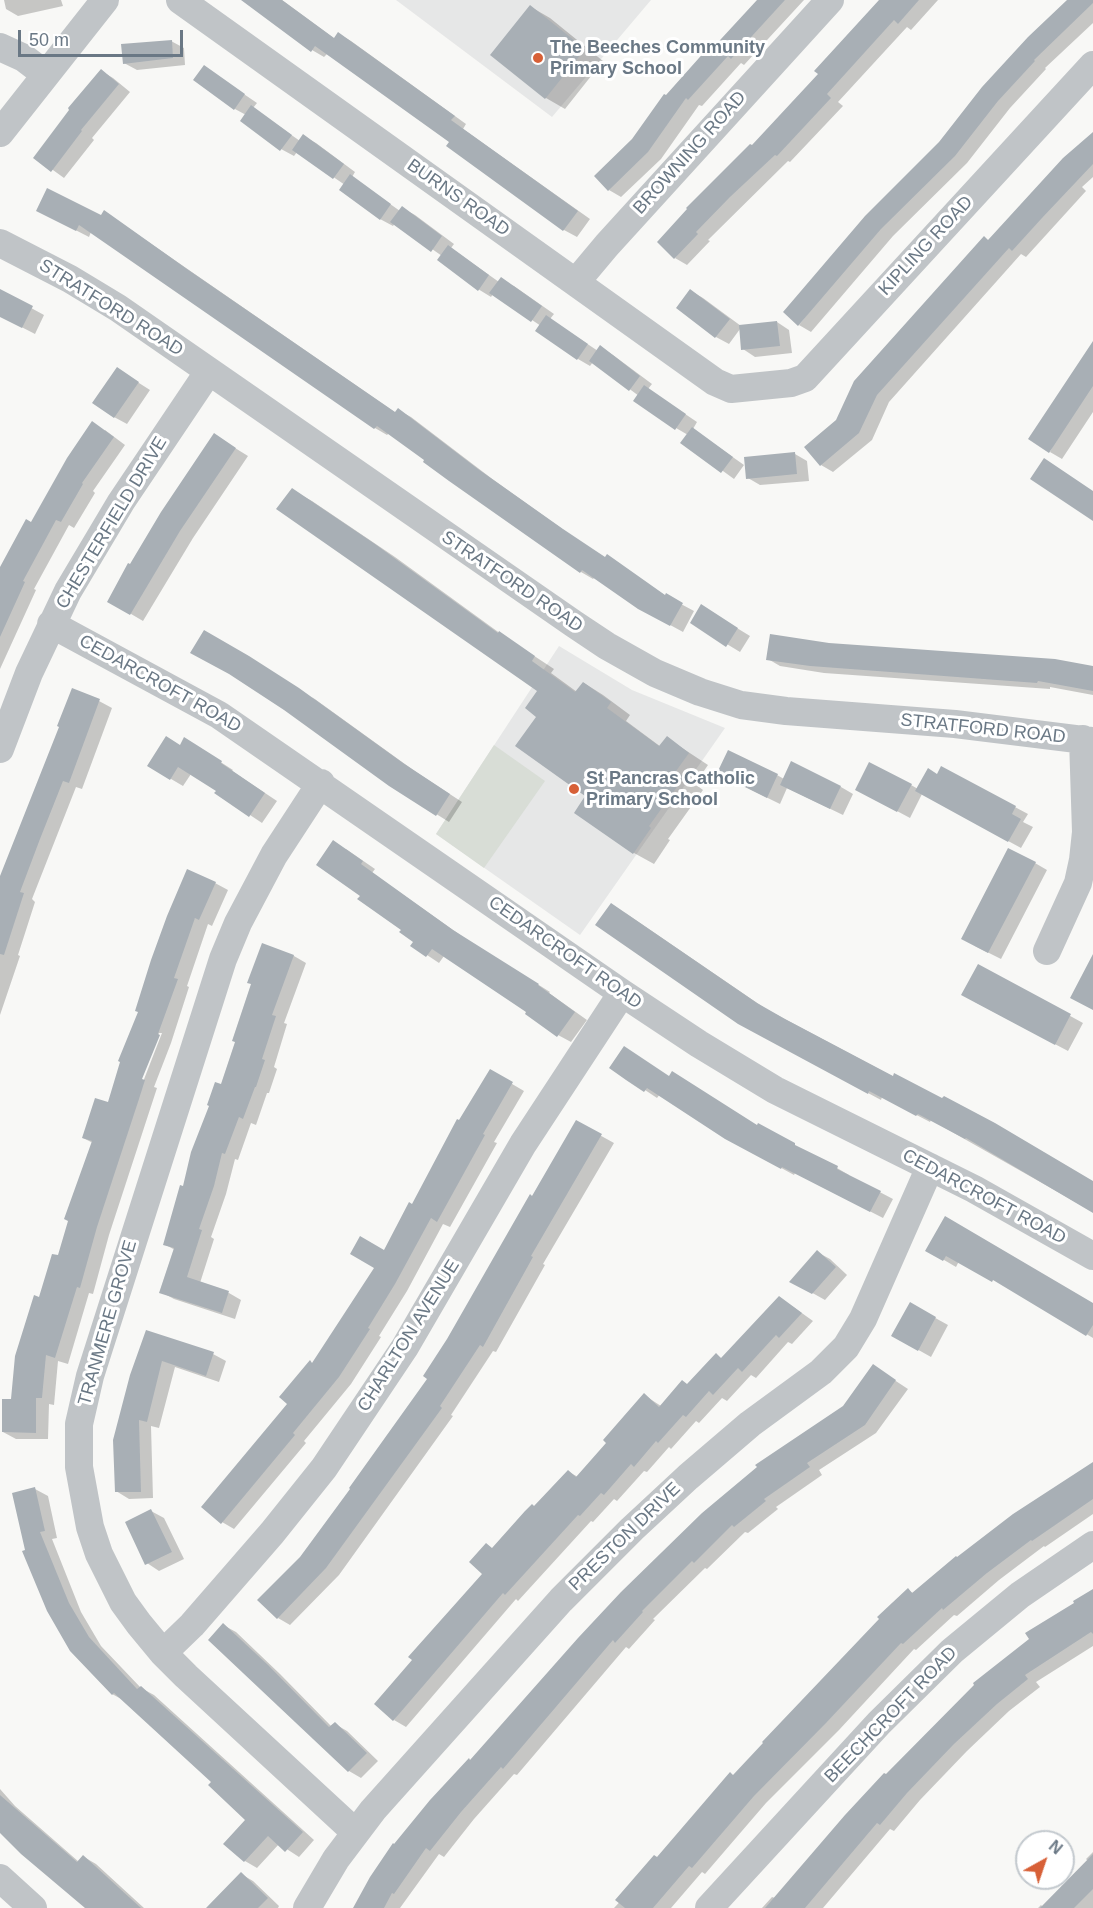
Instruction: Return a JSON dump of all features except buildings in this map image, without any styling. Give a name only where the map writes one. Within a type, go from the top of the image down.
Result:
[{"type":"street","points":[[0,133],[105,0]]},
{"type":"street","name":"BURNS ROAD","points":[[180,0],[715,382],[738,388]]},
{"type":"street","name":"BROWNING ROAD","points":[[576,282],[607,244],[831,0]]},
{"type":"street","points":[[0,48],[24,58],[45,74]]},
{"type":"street","name":"KIPLING ROAD","points":[[738,388],[791,383],[807,376],[1093,65]]},
{"type":"street","name":"STRATFORD ROAD","points":[[0,243],[70,279],[118,308],[574,624],[655,673],[741,705],[786,711],[955,724],[1088,740]]},
{"type":"street","name":"CHESTERFIELD DRIVE","points":[[0,749],[29,673],[51,624],[79,573],[121,502],[209,371]]},
{"type":"street","name":"CEDARCROFT ROAD","points":[[51,624],[219,715],[699,1044],[776,1090],[983,1194],[1093,1256]]},
{"type":"street","points":[[1046,951],[1078,882],[1083,860],[1086,832],[1088,740]]},
{"type":"street","name":"TRANMERE GROVE","points":[[321,783],[274,855],[238,923],[223,959],[107,1318],[84,1399],[79,1424],[79,1467],[90,1527],[99,1554],[123,1602],[163,1653],[355,1832]]},
{"type":"street","name":"CHARLTON AVENUE","points":[[163,1653],[192,1625],[272,1533],[324,1468],[405,1347],[523,1144],[622,993]]},
{"type":"street","name":"PRESTON DRIVE","points":[[307,1908],[355,1832],[546,1616],[660,1502],[722,1447],[821,1372],[846,1347],[863,1319],[930,1167]]},
{"type":"street","name":"BEECHCROFT ROAD","points":[[709,1908],[879,1723],[952,1651],[1020,1595],[1093,1545]]},
{"type":"street","points":[[0,1878],[33,1908]]},
{"type":"shaded area","name":"The Beeches Community Primary School","points":[[396,0],[651,0],[552,117]]},
{"type":"shaded area","name":"St Pancras Catholic Primary School","points":[[559,646],[632,690],[725,728],[580,935],[436,834]]},
{"type":"shaded area","points":[[494,745],[545,781],[484,868],[436,834]]},
{"type":"place","name":"The Beeches Community Primary School","points":[[538,58]]},
{"type":"place","name":"St Pancras Catholic Primary School","points":[[574,789]]}]
